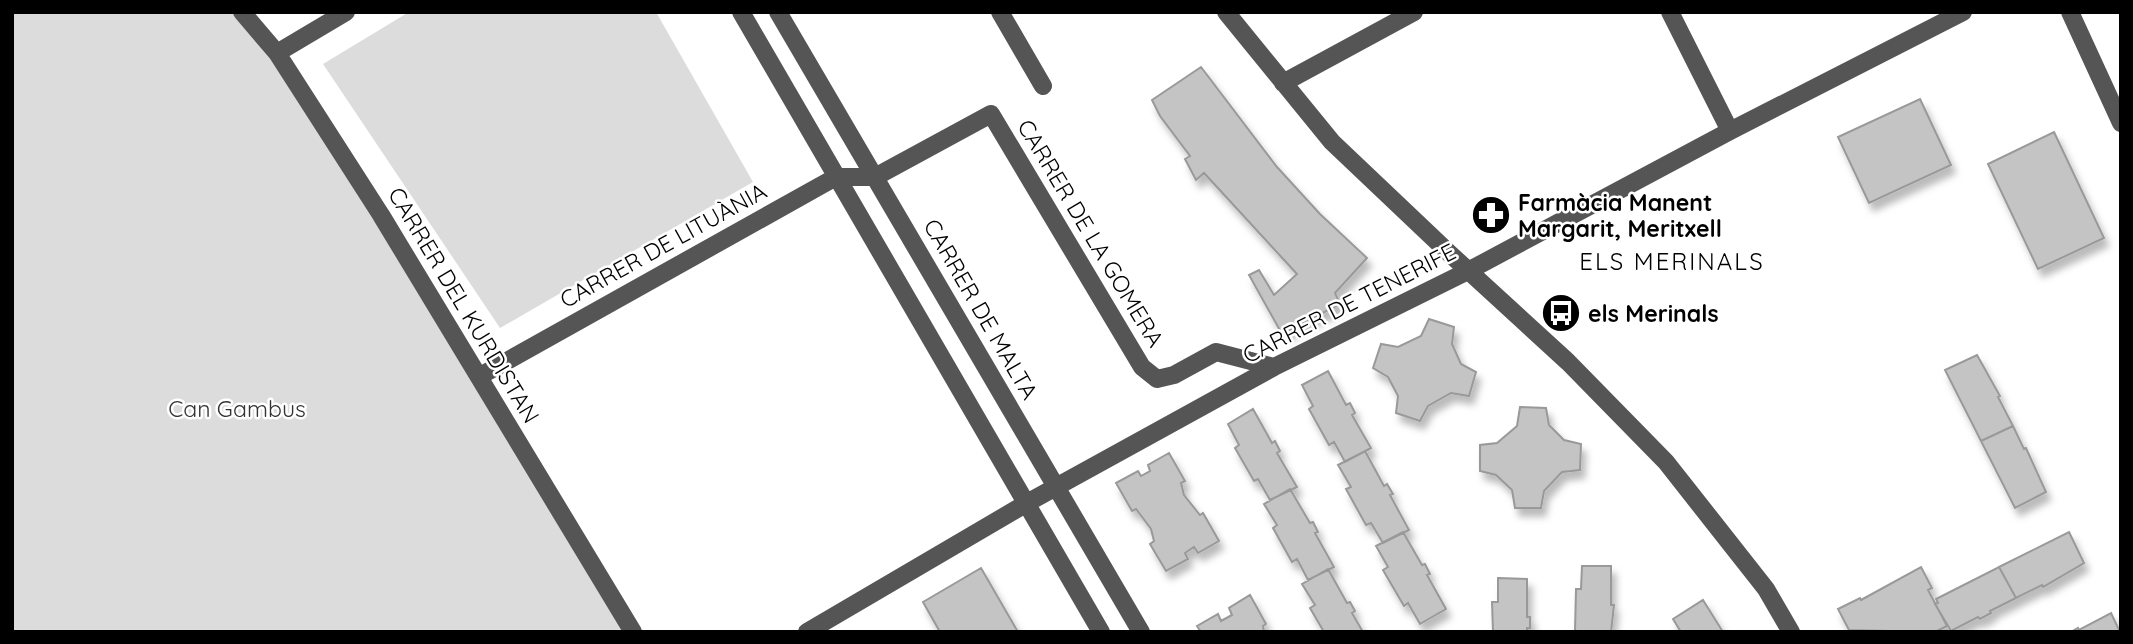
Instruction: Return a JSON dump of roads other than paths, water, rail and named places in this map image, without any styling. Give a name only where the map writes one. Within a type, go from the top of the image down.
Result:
[{"type":"street","name":"CARRER DEL KURDISTAN","points":[[242,12],[277,53],[381,215],[633,632]]},
{"type":"street","points":[[277,53],[346,12]]},
{"type":"street","points":[[741,12],[1101,632]]},
{"type":"street","name":"CARRER DE MALTA","points":[[778,12],[1141,632]]},
{"type":"street","points":[[1000,12],[1044,86]]},
{"type":"street","points":[[1226,12],[1332,142],[1568,362],[1666,462],[1766,589],[1791,632]]},
{"type":"street","points":[[1283,83],[1414,12]]},
{"type":"street","points":[[1670,12],[1730,131]]},
{"type":"street","name":"CARRER DE TENERIFE","points":[[807,632],[1027,503],[1274,367],[1468,271],[1730,131],[1964,12]]},
{"type":"street","points":[[2070,12],[2121,123]]},
{"type":"street","name":"CARRER DE LA GOMERA","points":[[875,177],[991,114],[1142,367],[1157,379],[1174,375],[1216,352],[1274,367]]},
{"type":"street","name":"CARRER DE LITUÀNIA","points":[[480,376],[836,177],[875,177]]},
{"type":"place","name":"Farmàcia Manent Margarit, Meritxell","points":[[1491,215]]},
{"type":"place","name":"els Merinals","points":[[1561,313]]},
{"type":"district","name":"ELS MERINALS","points":[[1672,261]]},
{"type":"park label","name":"Can Gambus","points":[[237,408]]}]
